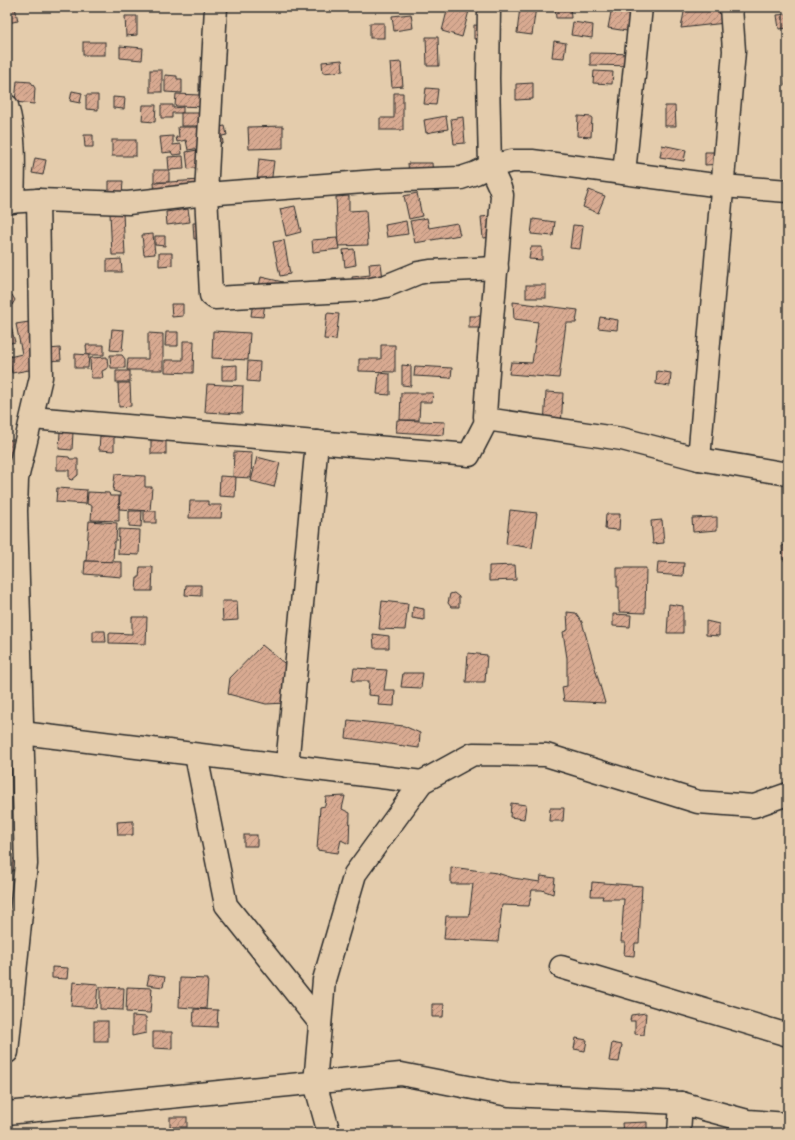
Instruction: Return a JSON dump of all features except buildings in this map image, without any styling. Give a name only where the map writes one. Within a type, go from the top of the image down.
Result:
[{"type":"street","points":[[216,7],[206,194],[210,291],[214,298],[366,290],[386,286],[418,274],[497,268]]},
{"type":"street","points":[[32,418],[469,455],[487,420],[485,417],[486,388],[502,195],[490,166],[488,78],[489,7]]},
{"type":"street","points":[[624,173],[641,7]]},
{"type":"street","points":[[699,459],[734,51],[731,7]]},
{"type":"street","points":[[7,106],[12,122],[14,169],[10,202],[38,200],[128,203],[206,194],[377,181],[461,178],[490,166],[512,161],[532,161],[722,186],[788,191]]},
{"type":"street","points":[[7,1052],[26,864],[15,734],[13,595],[17,479],[41,377],[38,200]]},
{"type":"street","points":[[487,420],[622,439],[699,459],[788,474]]},
{"type":"street","points":[[287,766],[317,442]]},
{"type":"street","points":[[15,734],[422,782]]},
{"type":"street","points":[[329,1133],[315,1083],[324,980],[355,874],[422,782],[473,754],[546,755],[698,802],[754,806],[788,794]]},
{"type":"street","points":[[196,755],[226,905],[320,1023]]},
{"type":"street","points":[[561,967],[788,1035]]},
{"type":"street","points":[[7,1113],[400,1074],[509,1095],[681,1102],[748,1121],[788,1124]]},
{"type":"street","points":[[679,1133],[681,1102]]}]
